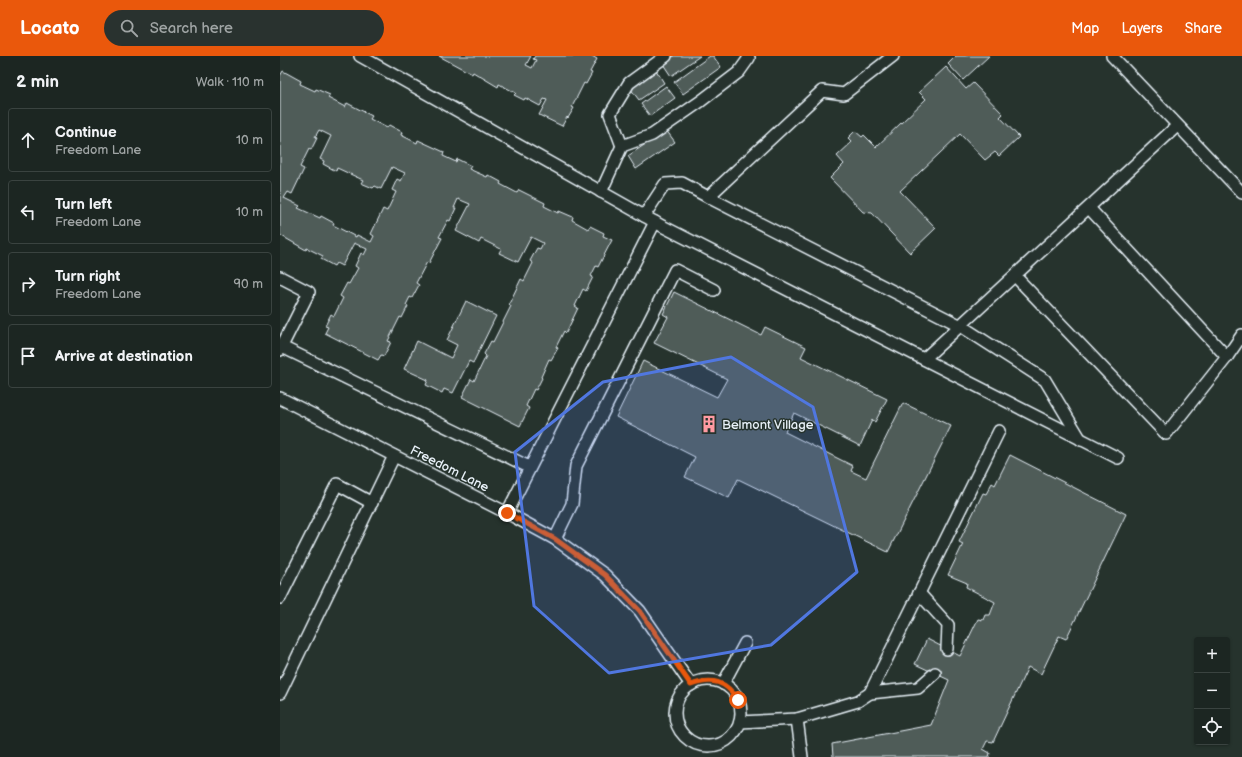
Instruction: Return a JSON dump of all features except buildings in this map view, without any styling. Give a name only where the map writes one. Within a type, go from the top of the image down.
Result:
[{"type":"lane","points":[[360,56],[655,222],[1118,458]]},
{"type":"lane","points":[[601,192],[622,146],[610,114],[629,83],[666,56]]},
{"type":"lane","points":[[622,146],[652,135],[701,102],[739,72],[749,58],[748,56]]},
{"type":"lane","points":[[708,197],[822,91],[844,94],[893,56]]},
{"type":"lane","points":[[1112,56],[1242,193]]},
{"type":"lane","points":[[924,359],[1177,126]]},
{"type":"lane","points":[[644,216],[664,184],[682,183],[961,326],[1045,380],[1081,440]]},
{"type":"lane","points":[[1089,208],[1226,357]]},
{"type":"lane","points":[[507,513],[529,467],[655,222]]},
{"type":"lane","points":[[555,539],[572,504],[576,466],[675,270],[714,290]]},
{"type":"lane","points":[[1015,276],[1166,434],[1242,335]]},
{"type":"lane","points":[[280,277],[309,292],[280,347],[529,467]]},
{"type":"lane","name":"Freedom Lane","points":[[280,398],[507,513],[555,539],[605,575],[640,611],[691,685]]},
{"type":"lane","points":[[870,693],[999,431]]},
{"type":"lane","points":[[280,693],[283,681],[394,456]]},
{"type":"lane","points":[[280,598],[337,484],[372,503]]},
{"type":"lane","points":[[919,593],[948,625],[947,649]]},
{"type":"lane","points":[[723,684],[745,643]]},
{"type":"lane","points":[[740,722],[797,719],[858,701],[870,693],[918,688],[935,673]]},
{"type":"lane","points":[[713,680],[723,684],[732,691],[738,700],[741,711],[740,722],[735,732],[728,740],[718,745],[696,745],[687,740],[680,731],[676,722],[674,711],[677,700],[683,691],[691,685],[702,681],[713,680]]},
{"type":"lane","points":[[797,719],[802,757]]},
{"type":"highlighted area","points":[[731,357],[813,407],[857,572],[771,645],[609,673],[534,606],[515,452],[603,382]]},
{"type":"place","name":"Belmont Village","points":[[709,424]]},
{"type":"route","points":[[507,513],[555,539],[605,575],[640,611],[691,685],[702,681],[713,680],[723,684],[732,691],[738,700]]}]
